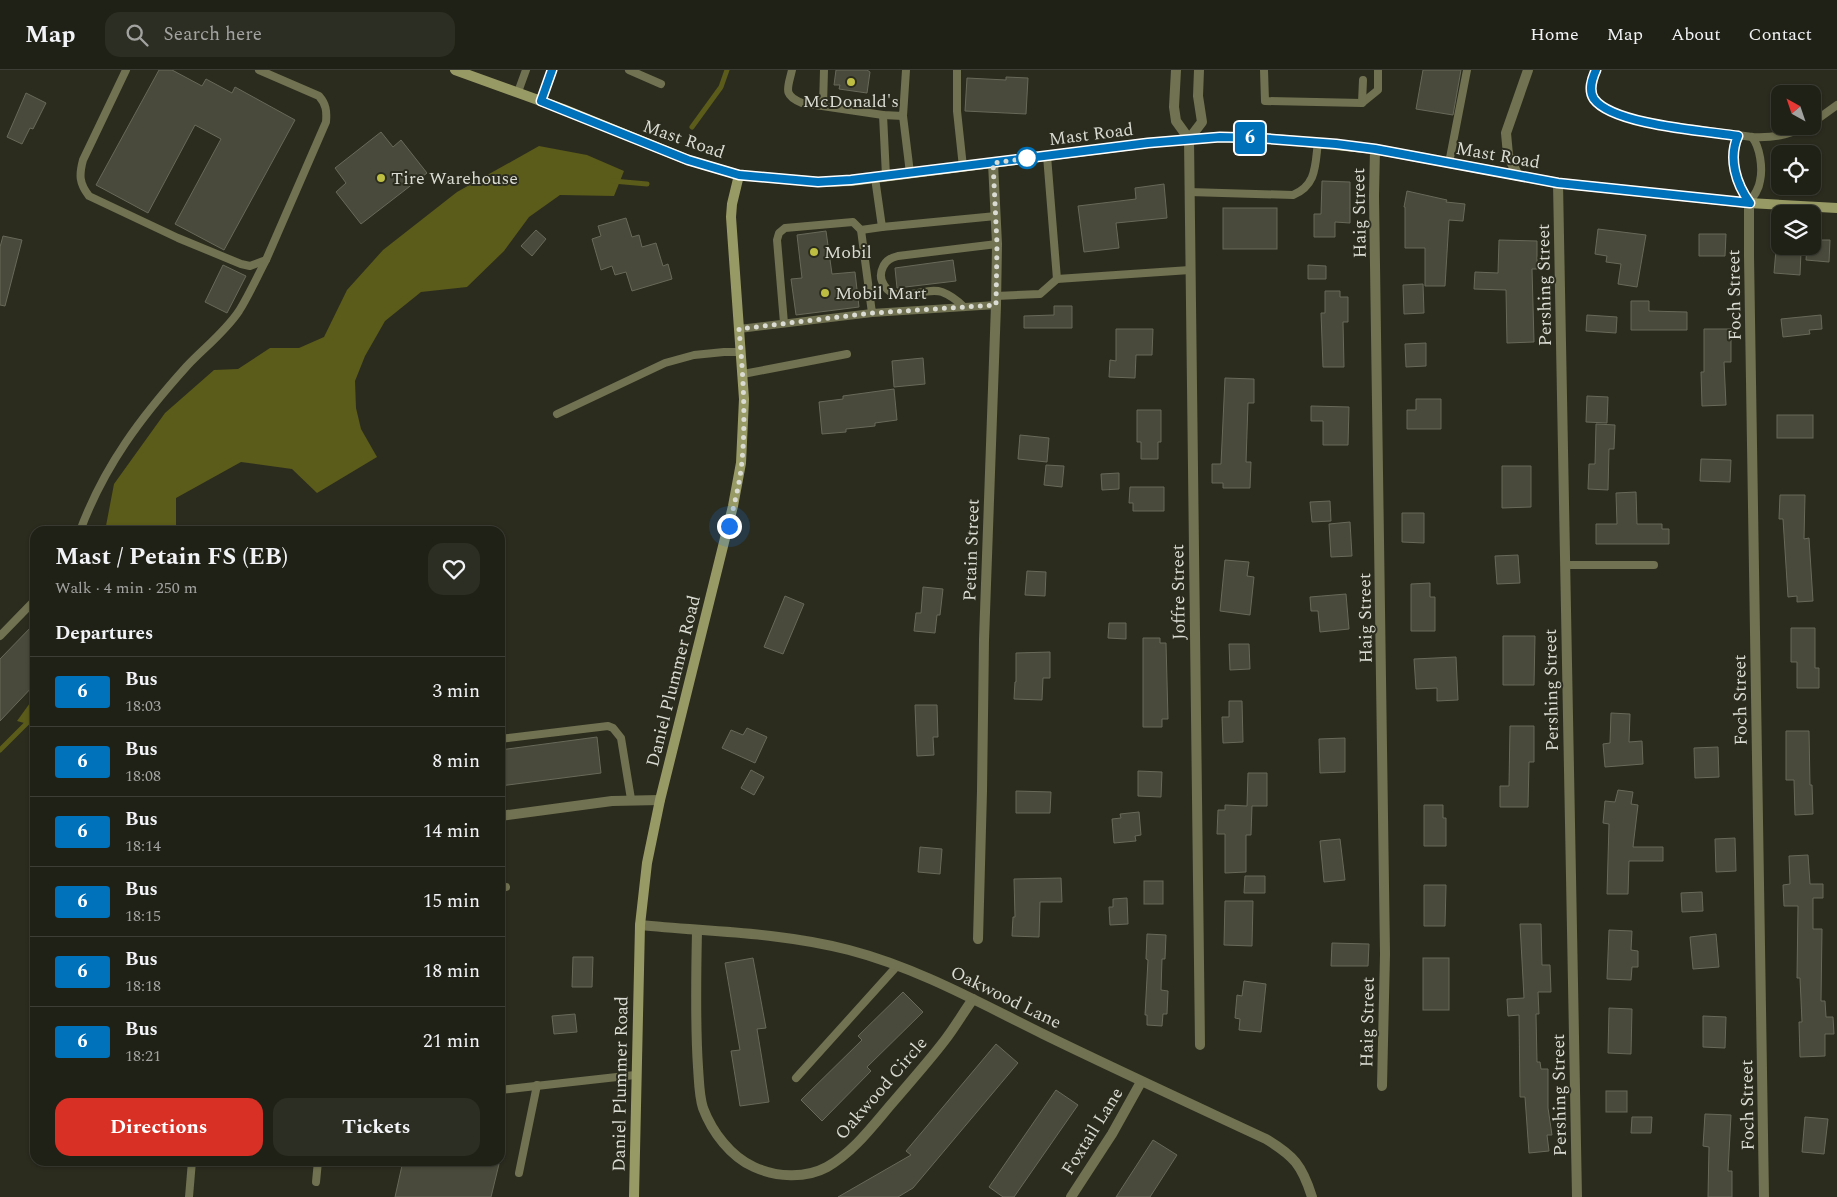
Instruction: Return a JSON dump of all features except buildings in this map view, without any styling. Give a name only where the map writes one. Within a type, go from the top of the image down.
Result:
[{"type":"main road","name":"Mast Road","points":[[455,70],[518,92],[679,157],[739,175],[818,182],[875,178],[1189,139],[1258,138],[1318,142],[1375,149],[1558,183],[1750,203],[1837,208]]},
{"type":"main road","name":"Daniel Plummer Road","points":[[634,1197],[640,925],[646,864],[742,463],[744,423],[743,374],[731,217],[739,175]]},
{"type":"street","points":[[1176,70],[1174,106],[1176,121],[1189,139],[1202,122],[1198,96],[1199,70]]},
{"type":"street","points":[[1518,176],[1508,155],[1506,133],[1528,70]]},
{"type":"street","name":"Joffre Street","points":[[1189,139],[1200,1046]]},
{"type":"street","name":"Haig Street","points":[[1375,149],[1374,196],[1385,935],[1382,1086]]},
{"type":"street","name":"Petain Street","points":[[978,939],[984,640],[996,300],[997,244],[993,163]]},
{"type":"street","name":"Pershing Street","points":[[1558,183],[1577,1197]]},
{"type":"street","name":"Foch Street","points":[[1750,203],[1749,266],[1764,1197]]},
{"type":"street","points":[[505,815],[630,799],[660,800]]},
{"type":"street","name":"Oakwood Lane","points":[[640,925],[766,935],[809,942],[849,950],[925,976],[1142,1082],[1266,1139],[1283,1149],[1298,1163],[1307,1180],[1312,1197]]},
{"type":"street","name":"Oakwood Circle","points":[[697,931],[696,1047],[702,1107],[716,1132],[734,1154],[749,1165],[766,1173],[785,1176],[806,1174],[825,1168],[841,1158],[879,1119],[944,1041],[973,999]]},
{"type":"street","name":"Foxtail Lane","points":[[1071,1197],[1112,1134],[1142,1082]]},
{"type":"lane","points":[[126,70],[83,160],[79,174],[80,182],[84,189],[90,196],[160,230],[240,264],[250,266],[266,260]]},
{"type":"lane","points":[[82,526],[109,469],[132,431],[177,378],[221,333],[239,311],[266,260],[326,122],[327,111],[324,102],[319,96],[259,70]]},
{"type":"lane","points":[[518,92],[526,70]]},
{"type":"lane","points":[[541,101],[552,70]]},
{"type":"lane","points":[[629,70],[661,84]]},
{"type":"lane","points":[[792,70],[788,87],[790,97],[802,103],[883,115],[903,116]]},
{"type":"lane","points":[[823,106],[824,70]]},
{"type":"lane","points":[[906,70],[903,116],[910,173]]},
{"type":"lane","points":[[957,70],[957,110],[963,167]]},
{"type":"lane","points":[[1264,70],[1265,101],[1362,102],[1378,90],[1378,70]]},
{"type":"lane","points":[[1449,163],[1467,70]]},
{"type":"lane","points":[[1596,70],[1591,86],[1591,93],[1594,99],[1605,108],[1623,117],[1738,136],[1769,137],[1786,135]]},
{"type":"lane","points":[[1362,102],[1363,80]]},
{"type":"lane","points":[[1821,117],[1837,105]]},
{"type":"lane","points":[[883,115],[886,176]]},
{"type":"lane","points":[[1738,136],[1734,148],[1736,176],[1740,190],[1750,203],[1761,179],[1758,148],[1752,136]]},
{"type":"lane","points":[[1190,192],[1293,195],[1303,191],[1311,181],[1318,142]]},
{"type":"lane","points":[[1046,156],[1057,279]]},
{"type":"lane","points":[[875,178],[882,227]]},
{"type":"lane","points":[[862,230],[996,216]]},
{"type":"lane","points":[[784,324],[777,240],[779,233],[784,228],[852,222],[862,230],[872,313]]},
{"type":"lane","points":[[964,307],[941,292],[925,291],[902,295],[890,292],[881,278],[883,267],[887,260],[898,256],[997,244]]},
{"type":"lane","points":[[739,329],[872,313],[964,307],[996,300],[1040,294],[1057,279],[1190,270]]},
{"type":"lane","points":[[557,414],[665,363],[694,356],[741,352]]},
{"type":"lane","points":[[743,374],[847,354]]},
{"type":"lane","points":[[1565,565],[1654,565]]},
{"type":"lane","points":[[0,636],[30,605]]},
{"type":"lane","points":[[505,738],[608,726],[614,728],[621,738],[630,799]]},
{"type":"lane","points":[[796,1078],[897,966]]},
{"type":"lane","points":[[505,1089],[636,1074]]},
{"type":"lane","points":[[519,1173],[537,1085]]},
{"type":"lane","points":[[189,1197],[192,1166]]},
{"type":"lane","points":[[316,1182],[318,1166]]},
{"type":"shaded area","points":[[539,146],[587,155],[624,171],[614,196],[560,195],[529,217],[504,251],[467,287],[421,292],[385,321],[365,356],[355,381],[356,408],[361,429],[377,457],[317,493],[292,469],[241,462],[176,498],[176,526],[106,526],[114,484],[165,413],[214,370],[238,369],[270,348],[299,348],[324,337],[347,290],[383,250],[457,192]]},
{"type":"shaded area","points":[[30,703],[30,725],[17,721]]},
{"type":"waterway","points":[[692,127],[721,87],[727,70]]},
{"type":"waterway","points":[[613,181],[647,184]]},
{"type":"waterway","points":[[0,750],[30,720]]},
{"type":"bus line","name":"6","points":[[552,70],[541,101],[688,160],[739,175],[759,178],[768,177],[818,182],[851,180],[1148,143],[1220,137],[1336,144],[1375,149],[1558,183],[1750,203],[1740,190],[1736,176],[1734,148],[1738,136],[1651,123],[1623,117],[1610,111],[1600,105],[1591,93],[1596,70]]},
{"type":"place","name":"McDonald's","points":[[851,82]]},
{"type":"place","name":"Tire Warehouse","points":[[381,178]]},
{"type":"place","name":"Mobil","points":[[814,252]]},
{"type":"place","name":"Mobil Mart","points":[[825,293]]},
{"type":"route","points":[[729,526],[742,463],[744,399],[739,329],[872,313],[996,305],[997,244],[993,163],[1029,158],[1027,158]]}]
